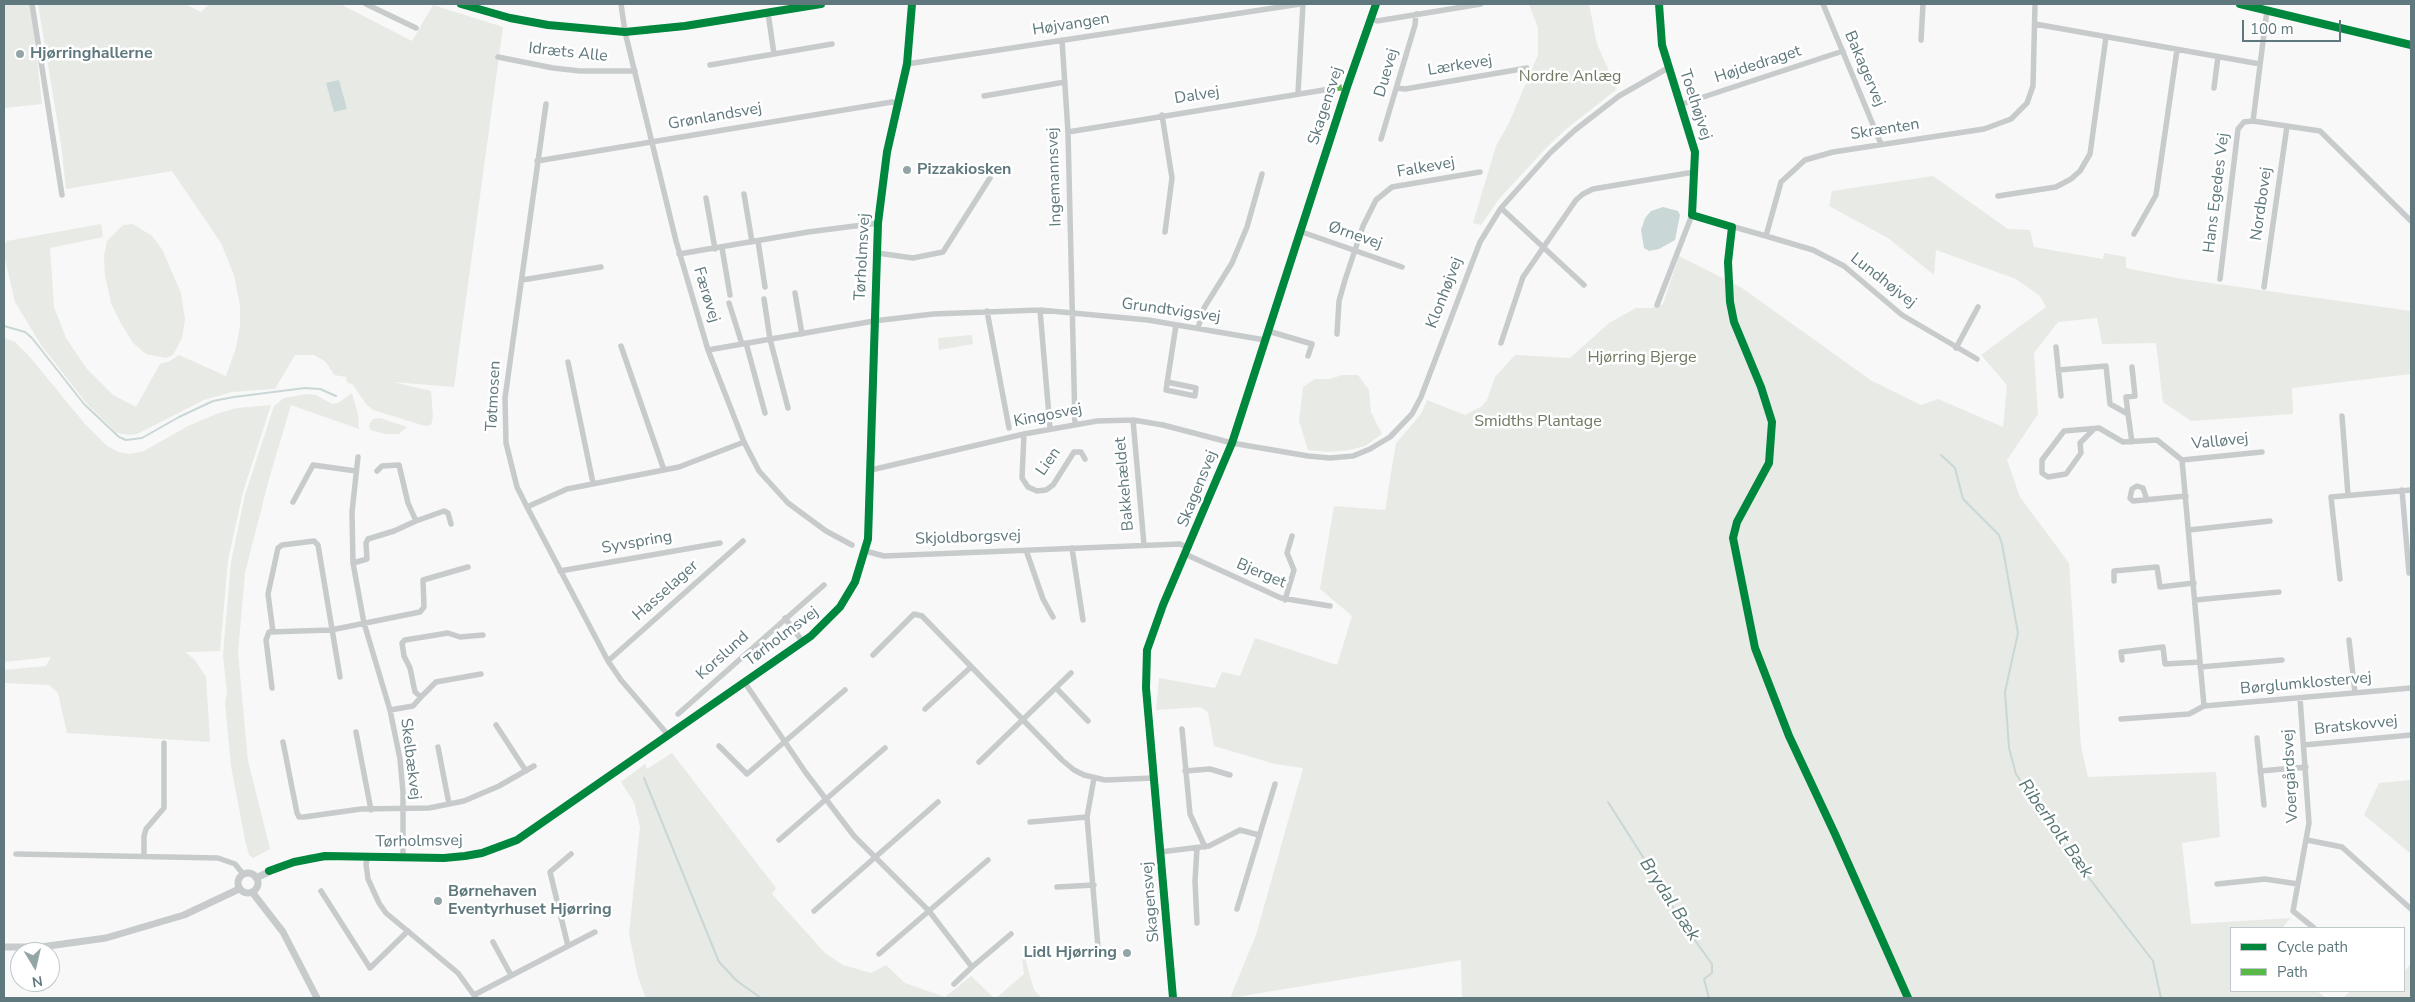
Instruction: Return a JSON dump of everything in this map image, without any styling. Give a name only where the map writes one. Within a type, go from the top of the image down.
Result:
[{"type":"street","points":[[32,4],[62,195]]},
{"type":"street","points":[[366,4],[416,28]]},
{"type":"street","name":"Idræts Alle","points":[[461,4],[510,18],[548,26],[625,32],[686,26],[821,4]]},
{"type":"street","name":"Færøvej","points":[[621,4],[625,32],[680,254],[708,350],[744,442],[759,471],[788,503],[826,531],[852,544]]},
{"type":"street","name":"Tørholmsvej","points":[[256,878],[279,867],[310,858],[465,856],[517,840],[803,642],[827,623],[840,608],[855,582],[865,551],[869,520],[878,223],[887,152],[907,64],[912,4]]},
{"type":"street","points":[[1298,94],[1301,4]]},
{"type":"street","name":"Højvangen","points":[[907,64],[1062,40],[1259,6],[1301,4]]},
{"type":"street","name":"Skagensvej","points":[[1172,998],[1146,688],[1147,650],[1163,605],[1232,443],[1299,231],[1376,4]]},
{"type":"street","points":[[1370,18],[1377,21],[1481,4]]},
{"type":"street","name":"Toelhøjvej","points":[[1657,305],[1692,215],[1695,152],[1682,104],[1668,68],[1659,28],[1659,4]]},
{"type":"street","name":"Bakagervej","points":[[1823,4],[1881,144]]},
{"type":"street","points":[[1921,40],[1923,4]]},
{"type":"street","name":"Skrænten","points":[[1766,236],[1781,182],[1792,169],[1805,160],[1824,154],[1997,126],[2010,119],[2026,102],[2033,86],[2035,4]]},
{"type":"street","points":[[2240,4],[2411,45]]},
{"type":"street","points":[[2267,10],[2253,121],[2314,129],[2326,135],[2411,221]]},
{"type":"street","points":[[768,13],[774,54]]},
{"type":"street","name":"Duevej","points":[[1381,139],[1415,25],[1416,14]]},
{"type":"street","points":[[2035,24],[2260,64]]},
{"type":"street","points":[[1998,196],[2058,187],[2072,179],[2080,171],[2090,154],[2106,37]]},
{"type":"street","name":"Ingemannsvej","points":[[1062,40],[1068,132],[1072,312]]},
{"type":"street","points":[[710,65],[832,44]]},
{"type":"street","points":[[2134,234],[2156,195],[2177,50]]},
{"type":"street","name":"Højdedraget","points":[[1682,104],[1843,51]]},
{"type":"street","name":"Idræts Alle","points":[[498,57],[553,68],[608,72],[635,71]]},
{"type":"street","points":[[2214,88],[2218,57]]},
{"type":"street","name":"Lærkevej","points":[[1397,88],[1404,89],[1527,68]]},
{"type":"street","name":"Klonhøjvej","points":[[1232,443],[1330,458],[1361,453],[1390,437],[1412,414],[1421,398],[1480,242],[1501,208],[1550,153],[1575,130],[1620,96],[1668,68]]},
{"type":"street","points":[[984,96],[1065,82]]},
{"type":"street","name":"Dalvej","points":[[1068,132],[1162,115],[1330,89]]},
{"type":"street","name":"Grønlandsvej","points":[[537,161],[892,102],[898,103]]},
{"type":"street","name":"Tøtmosen","points":[[546,104],[504,398],[504,421],[510,465],[527,508],[608,661],[621,680],[669,736]]},
{"type":"street","points":[[1162,115],[1172,178],[1165,232]]},
{"type":"street","name":"Hans Egedes Vej","points":[[2220,279],[2238,129],[2244,122],[2253,121]]},
{"type":"street","name":"Nordbovej","points":[[2264,287],[2287,126]]},
{"type":"street","name":"Falkevej","points":[[1337,334],[1341,294],[1371,206],[1381,194],[1392,187],[1480,172]]},
{"type":"street","points":[[1501,343],[1523,277],[1583,194],[1593,189],[1694,172]]},
{"type":"street","points":[[1198,328],[1204,308],[1232,263],[1247,227],[1262,174]]},
{"type":"street","points":[[876,253],[912,258],[943,252],[990,178]]},
{"type":"street","points":[[744,194],[766,287]]},
{"type":"street","points":[[706,198],[715,249]]},
{"type":"street","points":[[1501,208],[1584,285]]},
{"type":"street","points":[[1692,215],[1766,236]]},
{"type":"street","points":[[680,254],[878,223]]},
{"type":"street","name":"Ørnevej","points":[[1299,231],[1402,267]]},
{"type":"street","name":"Lundhøjvej","points":[[1766,236],[1813,250],[1844,266],[1902,315],[1977,359]]},
{"type":"street","points":[[722,248],[730,295]]},
{"type":"street","points":[[522,280],[601,267]]},
{"type":"street","points":[[795,293],[802,334]]},
{"type":"street","points":[[764,299],[770,339],[788,408]]},
{"type":"street","points":[[729,304],[744,344],[765,413]]},
{"type":"street","points":[[1956,348],[1978,307]]},
{"type":"street","points":[[1040,310],[1050,428]]},
{"type":"street","name":"Grundtvigsvej","points":[[708,350],[874,321],[987,311],[1040,310],[1072,312],[1176,325],[1265,340]]},
{"type":"street","points":[[987,311],[1009,428]]},
{"type":"street","points":[[1072,312],[1075,424]]},
{"type":"street","points":[[1167,382],[1196,388],[1195,396],[1166,390],[1167,382],[1176,325]]},
{"type":"street","points":[[1268,331],[1312,344],[1308,356]]},
{"type":"street","points":[[621,346],[664,470]]},
{"type":"street","points":[[2056,347],[2061,396]]},
{"type":"street","points":[[568,362],[593,483]]},
{"type":"street","points":[[2058,370],[2106,366],[2110,404],[2128,414]]},
{"type":"street","points":[[2132,367],[2135,396],[2126,397],[2132,442]]},
{"type":"street","points":[[2342,416],[2348,495]]},
{"type":"street","name":"Kingosvej","points":[[870,470],[1050,428],[1075,424],[1133,420],[1163,425],[1232,443]]},
{"type":"street","name":"Bakkehældet","points":[[1133,420],[1144,545]]},
{"type":"street","points":[[2094,429],[2080,443],[2081,453],[2066,474],[2048,476],[2042,473],[2042,460],[2064,431],[2100,428],[2123,442],[2157,440],[2182,460],[2204,706]]},
{"type":"street","name":"Lien","points":[[1024,434],[1022,478],[1028,487],[1037,491],[1046,490],[1053,484],[1074,452],[1081,452],[1085,460]]},
{"type":"street","points":[[527,508],[550,495],[593,483],[679,467],[744,442]]},
{"type":"street","name":"Valløvej","points":[[2182,460],[2262,452]]},
{"type":"street","name":"Skelbækvej","points":[[358,457],[351,537],[353,563],[364,623],[390,710],[400,759],[403,857]]},
{"type":"street","points":[[377,471],[382,466],[399,465],[408,503],[416,521]]},
{"type":"street","points":[[293,502],[313,466],[356,471]]},
{"type":"street","points":[[2402,490],[2409,573]]},
{"type":"street","points":[[2340,579],[2331,497],[2411,490]]},
{"type":"street","points":[[2147,500],[2186,496]]},
{"type":"street","points":[[353,563],[367,558],[366,542],[368,538],[394,531],[445,511],[451,524]]},
{"type":"street","points":[[2189,530],[2270,521]]},
{"type":"street","points":[[1286,600],[1294,570],[1286,554],[1292,536]]},
{"type":"street","points":[[273,632],[268,594],[278,549],[282,545],[312,541],[318,545],[340,677]]},
{"type":"street","name":"Hasselager","points":[[608,661],[743,541]]},
{"type":"street","name":"Syvspring","points":[[560,571],[720,543]]},
{"type":"street","name":"Skjoldborgsvej","points":[[865,551],[884,556],[1180,544],[1187,551]]},
{"type":"street","points":[[1072,548],[1083,620]]},
{"type":"street","points":[[1026,550],[1043,600],[1053,617]]},
{"type":"street","name":"Bjerget","points":[[1187,551],[1286,600],[1330,606]]},
{"type":"street","points":[[272,688],[266,640],[267,634],[273,632],[331,630],[422,611],[424,606],[423,580],[468,567]]},
{"type":"street","points":[[2114,581],[2114,570],[2157,567],[2160,587],[2194,584]]},
{"type":"street","name":"Korslund","points":[[678,714],[824,585]]},
{"type":"street","points":[[2195,600],[2279,592]]},
{"type":"street","points":[[874,654],[914,614],[922,616],[1062,760],[1074,770],[1094,778],[1121,781],[1154,778]]},
{"type":"street","points":[[785,618],[803,642]]},
{"type":"street","name":"Skelbækvej","points":[[421,697],[415,692],[410,668],[404,656],[403,642],[448,633],[460,637],[483,635]]},
{"type":"street","points":[[2349,640],[2355,693]]},
{"type":"street","points":[[2122,660],[2121,652],[2163,647],[2166,664],[2282,660]]},
{"type":"street","points":[[925,709],[971,667]]},
{"type":"street","points":[[979,762],[1071,673]]},
{"type":"street","name":"Skelbækvej","points":[[390,710],[413,706],[436,682],[481,674]]},
{"type":"street","points":[[745,683],[826,800],[854,836],[929,911],[972,967]]},
{"type":"street","points":[[1056,688],[1088,721]]},
{"type":"street","name":"Børglumklostervej","points":[[2121,719],[2189,714],[2204,706],[2411,688]]},
{"type":"street","points":[[719,746],[747,774],[845,690]]},
{"type":"street","name":"Voergårdsvej","points":[[2300,698],[2309,807],[2307,840],[2293,912],[2313,927]]},
{"type":"street","points":[[496,726],[526,771]]},
{"type":"street","points":[[1182,729],[1190,814],[1206,847]]},
{"type":"street","points":[[356,732],[371,810]]},
{"type":"street","name":"Bratskovvej","points":[[2304,745],[2411,735]]},
{"type":"street","points":[[2257,738],[2264,805]]},
{"type":"street","name":"Skelbækvej","points":[[282,742],[299,817],[371,810],[403,810],[449,804],[482,794],[534,766]]},
{"type":"street","points":[[144,856],[146,829],[164,808],[164,743]]},
{"type":"street","name":"Skelbækvej","points":[[438,748],[449,804]]},
{"type":"street","points":[[780,840],[885,748]]},
{"type":"street","points":[[2260,771],[2306,767]]},
{"type":"street","points":[[1185,771],[1210,769],[1230,775]]},
{"type":"street","points":[[1062,953],[1094,950],[1098,947],[1087,817],[1094,778]]},
{"type":"street","points":[[1237,909],[1275,784]]},
{"type":"street","points":[[814,911],[938,802]]},
{"type":"street","points":[[1030,822],[1087,817]]},
{"type":"street","points":[[1160,852],[1206,847],[1240,830],[1259,835]]},
{"type":"street","points":[[2307,840],[2342,847],[2411,909]]},
{"type":"street","points":[[1197,848],[1195,881],[1198,923]]},
{"type":"street","points":[[16,854],[218,858],[235,864],[243,874]]},
{"type":"street","points":[[568,946],[550,872],[571,854]]},
{"type":"street","points":[[368,856],[366,864],[368,879],[372,891],[386,913],[458,973],[475,997],[511,975],[595,932]]},
{"type":"street","points":[[880,954],[988,860]]},
{"type":"street","points":[[249,873],[256,878],[258,886],[252,892],[246,893],[240,889],[239,879],[243,874],[249,873]]},
{"type":"street","points":[[2217,884],[2264,879],[2298,884]]},
{"type":"street","points":[[1057,887],[1094,885]]},
{"type":"street","points":[[4,947],[41,947],[106,938],[184,915],[240,889]]},
{"type":"street","points":[[322,891],[370,968],[408,931]]},
{"type":"street","points":[[252,892],[283,932],[317,998]]},
{"type":"street","points":[[954,984],[1011,934]]},
{"type":"street","points":[[493,942],[511,975]]},
{"type":"green space","name":"Hjørringhallerne","points":[[4,4],[31,4],[42,104],[4,108]]},
{"type":"green space","points":[[38,4],[185,4],[201,12],[209,4],[340,4],[412,41],[433,5],[503,27],[454,387],[393,382],[431,391],[433,417],[431,425],[425,426],[373,410],[366,404],[353,385],[347,382],[346,377],[334,375],[326,362],[314,355],[295,355],[275,389],[232,392],[204,400],[137,434],[117,433],[87,404],[41,345],[15,302],[4,255],[4,246],[7,241],[101,224],[103,237],[50,248],[54,307],[66,338],[87,369],[113,395],[136,407],[160,364],[170,361],[179,355],[226,376],[236,348],[240,326],[240,305],[234,275],[221,243],[172,171],[66,189],[61,144]]},
{"type":"green space","name":"Nordre Anlæg","points":[[1529,4],[1589,4],[1597,44],[1617,89],[1564,131],[1546,148],[1499,199],[1481,225],[1473,223],[1496,146],[1509,123],[1538,55],[1538,28]]},
{"type":"green space","points":[[1933,176],[2008,229],[2030,230],[2034,247],[2103,259],[2104,253],[2126,257],[2126,268],[2182,279],[2411,311],[2411,374],[2292,388],[2293,414],[2191,421],[2163,402],[2156,343],[2102,344],[2097,318],[2058,322],[2034,353],[2038,414],[2007,460],[2020,497],[2069,563],[2081,746],[2088,777],[2216,772],[2220,837],[2182,843],[2191,924],[2291,918],[2283,927],[2230,927],[2230,992],[2318,992],[2326,998],[1462,998],[1461,960],[1230,998],[1256,935],[1303,768],[1275,764],[1214,746],[1208,712],[1200,707],[1156,710],[1159,678],[1215,688],[1222,672],[1240,676],[1255,638],[1337,665],[1352,616],[1320,589],[1334,506],[1385,510],[1396,443],[1421,414],[1427,400],[1465,415],[1482,406],[1487,400],[1495,377],[1515,355],[1570,358],[1609,323],[1636,308],[1651,308],[1663,304],[1679,256],[1742,288],[1872,381],[1921,405],[1938,399],[2003,427],[2007,385],[1981,355],[2046,307],[2040,296],[2016,279],[1936,250],[1934,275],[1888,238],[1829,206],[1832,191]]},
{"type":"green space","points":[[133,224],[152,236],[162,249],[181,293],[185,320],[182,338],[173,355],[166,358],[146,354],[133,343],[111,303],[105,275],[104,256],[107,241],[123,225]]},
{"type":"green space","points":[[972,335],[973,344],[939,350],[938,338]]},
{"type":"green space","points":[[4,338],[15,342],[29,356],[85,424],[106,445],[118,452],[130,454],[144,451],[188,426],[219,413],[237,408],[271,405],[243,492],[228,560],[220,651],[185,652],[195,660],[206,677],[210,742],[67,733],[58,693],[49,685],[4,683],[4,670],[46,666],[51,657],[4,662]]},
{"type":"green space","points":[[1342,375],[1358,375],[1369,390],[1371,412],[1382,434],[1365,446],[1349,450],[1328,452],[1308,450],[1299,421],[1303,387],[1315,379],[1330,379]]},
{"type":"green space","points":[[352,393],[358,414],[359,429],[291,405],[269,479],[245,573],[238,653],[248,761],[270,849],[253,858],[249,855],[245,840],[231,766],[223,655],[231,562],[245,495],[274,406],[284,398],[307,394],[316,395],[332,404],[338,403]]},
{"type":"green space","points":[[380,418],[407,427],[399,434],[385,434],[370,430],[369,425],[373,419]]},
{"type":"green space","points":[[672,753],[776,888],[772,894],[825,953],[843,965],[871,973],[886,965],[905,983],[945,997],[971,976],[994,998],[646,998],[638,977],[629,934],[640,827],[634,802],[621,782],[645,764],[647,769]]},
{"type":"green space","points":[[2411,780],[2411,854],[2364,815],[2379,783]]},
{"type":"green space","points":[[1025,958],[1034,990],[1042,998],[996,998],[1024,974],[1022,959]]},
{"type":"green space","points":[[2411,964],[2411,998],[2343,998],[2349,992],[2405,992],[2405,970]]},
{"type":"shaded area","points":[[339,80],[347,109],[334,112],[326,83]]},
{"type":"shaded area","points":[[1663,207],[1678,211],[1680,215],[1675,240],[1659,249],[1649,251],[1644,248],[1641,230],[1645,218],[1651,211]]},
{"type":"waterway","points":[[4,326],[25,332],[32,338],[84,404],[119,437],[126,440],[142,438],[179,417],[213,401],[305,388],[320,389],[336,396]]},
{"type":"waterway","name":"Riberholt Bæk","points":[[1941,455],[1955,468],[1963,499],[1999,535],[2002,544],[2018,633],[2005,692],[2009,748],[2016,774],[2059,839],[2153,961],[2161,998]]},
{"type":"waterway","points":[[644,778],[719,962],[737,981],[761,998]]},
{"type":"waterway","name":"Brydal Bæk","points":[[1608,802],[1669,898],[1676,914],[1712,964],[1712,973],[1704,979],[1709,998]]},
{"type":"marked path","points":[[1330,89],[1347,87]]},
{"type":"cycle path","points":[[461,4],[510,18],[548,25],[625,32],[685,26],[821,4]]},
{"type":"cycle path","points":[[269,871],[294,862],[325,856],[444,858],[465,856],[482,853],[517,840],[811,636],[840,607],[855,582],[868,539],[878,223],[887,152],[907,64],[912,4]]},
{"type":"cycle path","points":[[1173,998],[1146,688],[1147,650],[1163,605],[1232,443],[1347,87],[1376,4]]},
{"type":"cycle path","points":[[1659,4],[1662,45],[1695,152],[1692,215],[1732,227],[1728,262],[1730,302],[1734,322],[1761,387],[1772,422],[1769,463],[1737,522],[1733,538],[1755,648],[1789,736],[1908,998]]},
{"type":"cycle path","points":[[2240,4],[2411,45]]},
{"type":"place","name":"Hjørringhallerne","points":[[20,54]]},
{"type":"place","name":"Pizzakiosken","points":[[907,170]]},
{"type":"place","name":"Børnehaven Eventyrhuset Hjørring","points":[[438,901]]},
{"type":"place","name":"Lidl Hjørring","points":[[1127,953]]},
{"type":"park label","name":"Hjørring Bjerge","points":[[1642,358]]},
{"type":"park label","name":"Smidths Plantage","points":[[1538,422]]}]
